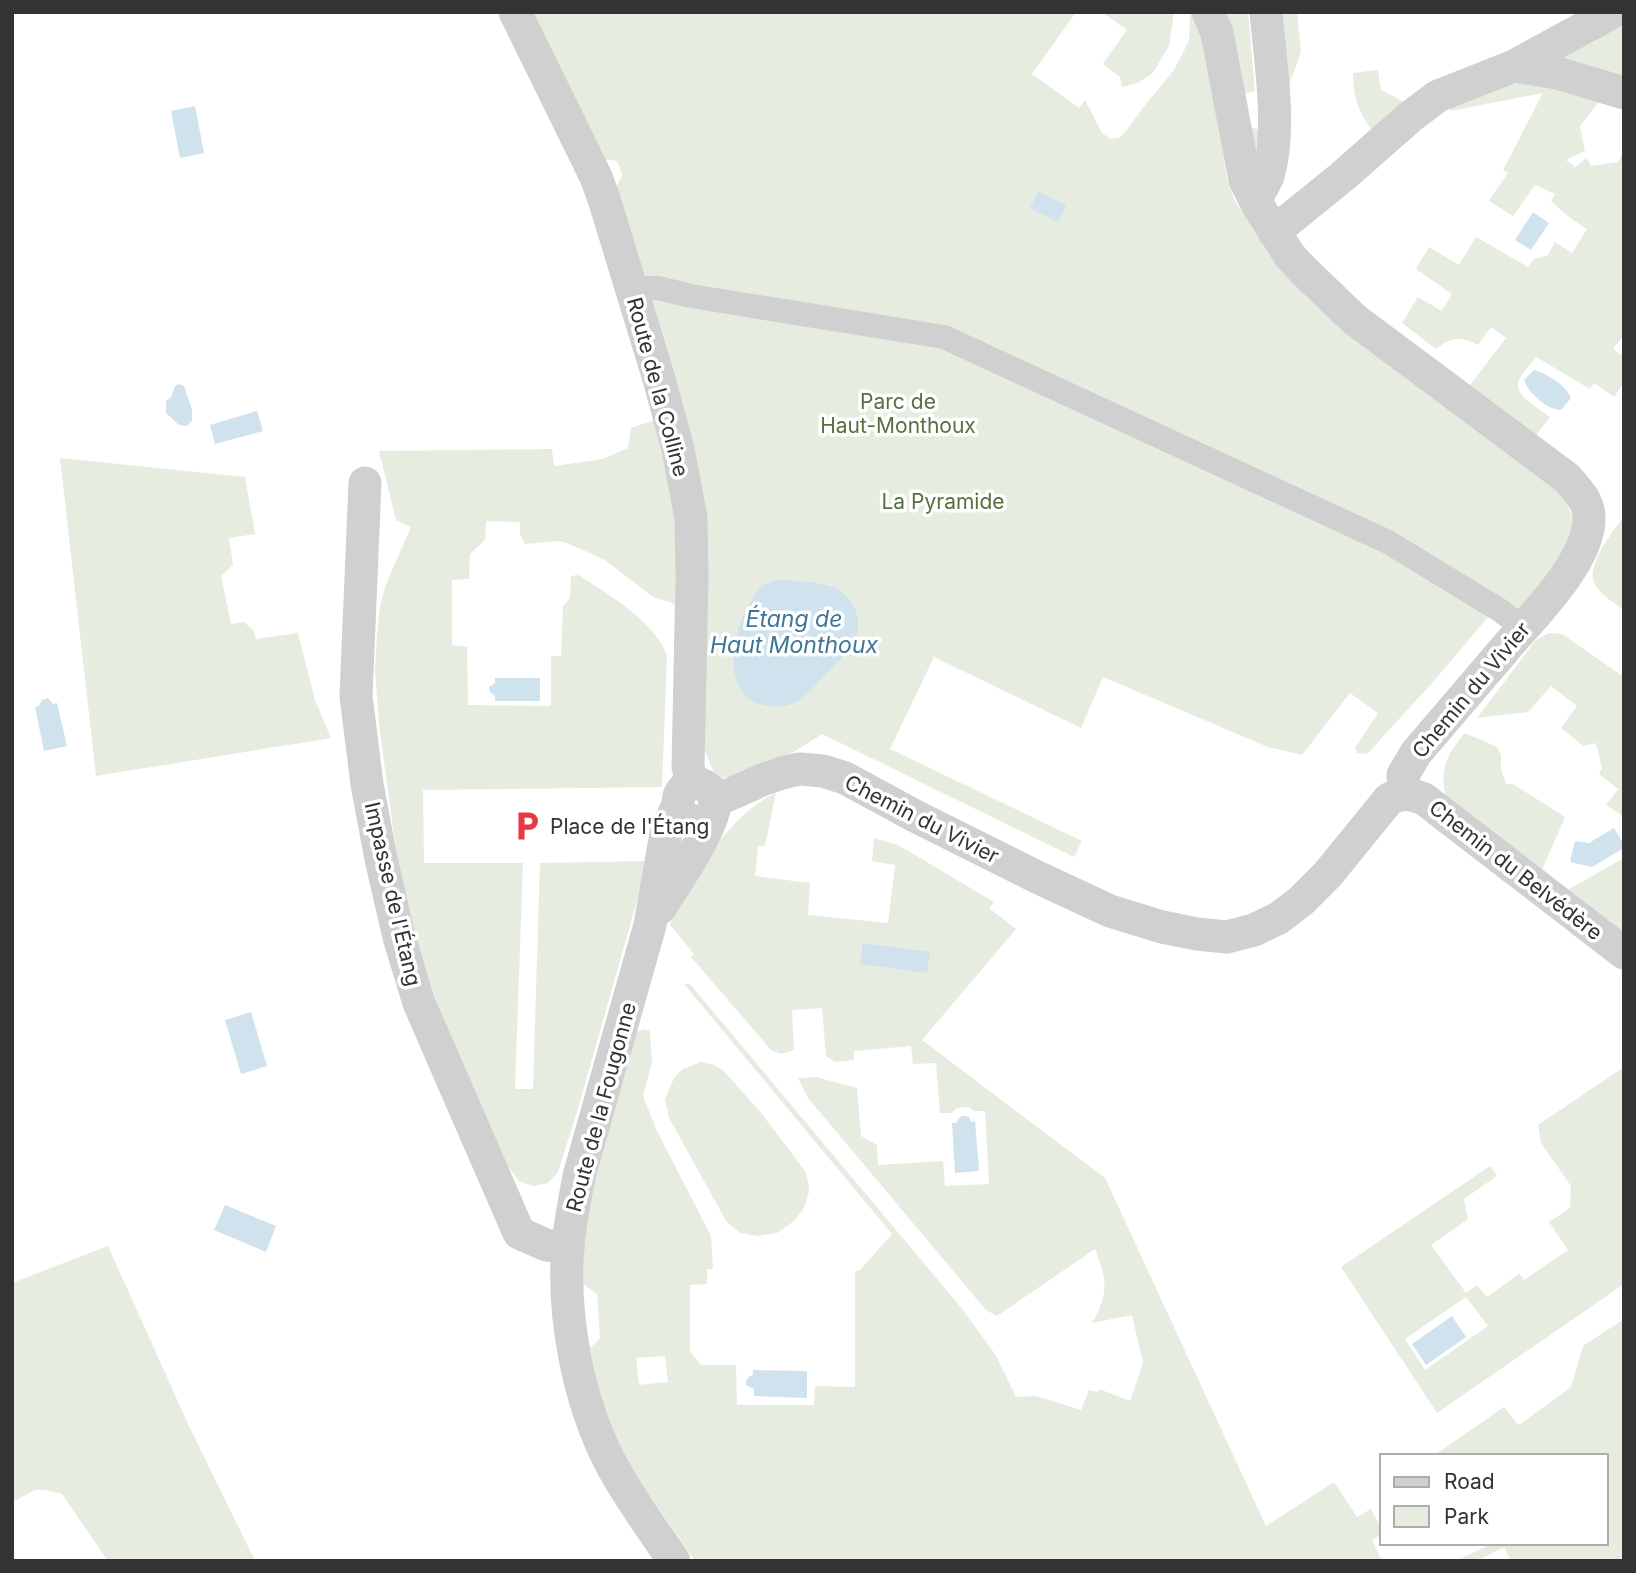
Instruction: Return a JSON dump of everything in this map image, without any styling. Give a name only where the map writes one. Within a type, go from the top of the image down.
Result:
[{"type":"street","name":"Route de la Colline","points":[[515,12],[596,177],[632,287],[678,449],[691,519],[688,767],[699,801]]},
{"type":"street","name":"Chemin du Vivier","points":[[699,801],[785,772],[800,769],[824,771],[845,778],[951,834],[1110,911],[1162,927],[1227,937],[1254,930],[1279,918],[1301,901],[1328,874],[1389,799],[1405,793],[1403,775],[1416,752],[1555,591],[1585,539],[1589,519],[1584,499],[1567,478],[1542,458],[1354,319],[1290,256],[1245,180],[1217,33],[1208,12]]},
{"type":"street","points":[[1255,200],[1268,177],[1273,149],[1274,102],[1266,12]]},
{"type":"street","points":[[1274,232],[1438,96],[1514,66],[1613,12]]},
{"type":"street","points":[[1514,66],[1557,73],[1624,93]]},
{"type":"street","points":[[632,287],[657,288],[691,296],[944,337],[1388,542],[1501,611],[1523,628]]},
{"type":"street","name":"Impasse de l'Étang","points":[[365,483],[356,696],[367,784],[399,937],[419,1003],[519,1233],[545,1245],[568,1248]]},
{"type":"street","name":"Chemin du Belvédère","points":[[1405,793],[1424,799],[1624,953]]},
{"type":"street","name":"Route de la Fougonne","points":[[674,1561],[611,1464],[591,1420],[580,1379],[568,1307],[568,1248],[579,1176],[650,925],[704,836],[699,801]]},
{"type":"green space","name":"Parc de Haut-Monthoux","points":[[529,12],[1076,12],[1032,74],[1079,108],[1085,100],[1102,133],[1111,139],[1119,138],[1126,131],[1174,70],[1189,41],[1190,12],[1193,12],[1203,34],[1227,179],[1240,209],[1293,275],[1533,463],[1567,502],[1574,522],[1568,548],[1517,615],[1488,617],[1367,754],[1357,753],[1355,748],[1378,713],[1350,693],[1302,755],[1268,747],[1103,677],[1081,728],[934,657],[890,749],[1082,841],[1074,857],[822,734],[762,768],[722,778],[713,771],[700,737],[708,602],[706,535],[649,301],[651,276],[640,274],[616,188],[622,175],[617,161],[602,159]]},
{"type":"green space","points":[[1102,12],[1174,12],[1169,46],[1152,74],[1137,83],[1122,87],[1120,77],[1103,64],[1127,30]]},
{"type":"green space","points":[[1218,12],[1248,12],[1255,91],[1243,94],[1247,126],[1260,130],[1261,153],[1252,151]]},
{"type":"green space","points":[[1278,12],[1297,12],[1301,52],[1289,85]]},
{"type":"green space","points":[[1624,18],[1624,82],[1552,61]]},
{"type":"green space","points":[[1378,70],[1381,90],[1412,106],[1374,133],[1358,105],[1353,73]]},
{"type":"green space","points":[[1516,82],[1605,94],[1580,126],[1585,151],[1566,160],[1575,167],[1587,158],[1591,166],[1618,162],[1624,150],[1624,314],[1621,319],[1624,321],[1624,335],[1613,349],[1624,357],[1624,383],[1614,397],[1594,383],[1590,389],[1536,357],[1522,374],[1518,386],[1528,401],[1550,417],[1534,438],[1467,389],[1506,338],[1491,327],[1478,345],[1456,339],[1436,349],[1402,323],[1418,297],[1442,311],[1452,294],[1416,269],[1429,247],[1459,265],[1476,237],[1528,267],[1534,259],[1548,255],[1555,242],[1572,253],[1587,229],[1551,201],[1555,194],[1535,185],[1513,216],[1489,201],[1508,173],[1503,170],[1543,93],[1450,111],[1454,101]]},
{"type":"green space","points":[[660,418],[677,503],[675,604],[653,597],[605,560],[561,541],[525,544],[520,534],[520,522],[486,521],[485,540],[470,554],[469,579],[452,580],[452,645],[467,647],[468,705],[551,706],[551,656],[561,656],[563,606],[570,598],[571,576],[578,575],[629,609],[652,631],[667,655],[662,787],[423,790],[424,863],[523,863],[515,1089],[533,1089],[540,863],[647,861],[558,1172],[548,1183],[533,1186],[519,1181],[501,1157],[449,1038],[417,944],[398,864],[379,724],[375,670],[380,606],[386,584],[411,527],[396,520],[379,451],[552,449],[554,466],[603,459],[628,448],[631,428]]},
{"type":"green space","points":[[60,458],[245,477],[255,534],[229,538],[233,565],[221,576],[231,624],[244,622],[254,631],[256,639],[298,633],[315,700],[331,738],[96,776]]},
{"type":"green space","points":[[1624,516],[1624,610],[1598,588],[1593,572],[1603,546]]},
{"type":"green space","points":[[1549,633],[1562,634],[1624,677],[1624,820],[1619,813],[1606,805],[1618,789],[1599,774],[1602,768],[1596,743],[1583,746],[1561,728],[1577,706],[1551,686],[1528,712],[1477,718],[1536,640]]},
{"type":"green space","points":[[1465,733],[1497,747],[1506,784],[1513,784],[1565,817],[1540,874],[1447,803],[1443,782],[1445,765]]},
{"type":"green space","points":[[776,793],[765,846],[758,846],[755,876],[810,883],[808,915],[888,923],[895,865],[872,861],[874,838],[898,845],[994,902],[989,908],[1016,929],[922,1040],[1105,1178],[1266,1526],[1334,1482],[1357,1517],[1371,1509],[1380,1526],[1380,1535],[1372,1540],[1382,1561],[695,1561],[637,1478],[612,1433],[590,1348],[600,1338],[597,1294],[583,1284],[583,1223],[632,1033],[645,1029],[650,1031],[652,1062],[643,1096],[657,1131],[711,1236],[713,1269],[707,1269],[707,1284],[690,1285],[690,1351],[701,1365],[736,1365],[737,1405],[814,1405],[815,1386],[855,1387],[855,1272],[860,1270],[892,1234],[684,984],[690,984],[963,1310],[995,1354],[1016,1397],[1036,1396],[1081,1410],[1089,1390],[1097,1392],[1099,1389],[1130,1401],[1143,1363],[1132,1315],[1092,1323],[1104,1295],[1104,1278],[1095,1249],[997,1316],[986,1310],[808,1098],[798,1078],[816,1077],[857,1088],[861,1136],[877,1145],[878,1165],[943,1161],[945,1186],[989,1184],[985,1111],[974,1111],[969,1107],[957,1108],[951,1113],[940,1113],[936,1063],[913,1064],[911,1046],[854,1051],[854,1060],[835,1062],[826,1056],[822,1008],[792,1010],[794,1050],[781,1054],[771,1050],[691,957],[694,954],[670,925],[699,869],[744,815]],"holes":[[[665,1356],[668,1382],[639,1385],[636,1358]]]},
{"type":"green space","points":[[1624,858],[1624,935],[1564,892]]},
{"type":"green space","points":[[701,1062],[723,1070],[762,1114],[805,1171],[809,1192],[804,1208],[794,1221],[777,1233],[758,1236],[740,1233],[726,1221],[669,1118],[665,1099],[674,1078],[683,1069]]},
{"type":"green space","points":[[1624,1067],[1624,1284],[1437,1413],[1341,1267],[1490,1166],[1497,1176],[1464,1199],[1468,1219],[1431,1245],[1466,1293],[1477,1285],[1487,1297],[1519,1274],[1524,1280],[1568,1250],[1549,1222],[1570,1208],[1571,1186],[1541,1143],[1538,1125]],"holes":[[[1466,1297],[1488,1326],[1425,1370],[1405,1339]]]},
{"type":"green space","points":[[108,1246],[188,1424],[255,1561],[108,1561],[62,1494],[35,1490],[12,1502],[12,1283]]},
{"type":"green space","points":[[1624,1319],[1624,1561],[1511,1561],[1504,1547],[1477,1561],[1458,1560],[1489,1545],[1608,1545],[1608,1454],[1436,1454],[1504,1407],[1518,1425],[1522,1423],[1571,1387],[1583,1346]]},
{"type":"water","points":[[195,106],[204,153],[180,158],[171,111]]},
{"type":"water","points":[[1038,192],[1066,205],[1058,222],[1030,208]]},
{"type":"water","points":[[1533,212],[1549,223],[1531,250],[1515,240]]},
{"type":"water","points":[[1534,370],[1565,388],[1571,398],[1561,410],[1545,404],[1530,390],[1524,380]]},
{"type":"water","points":[[179,384],[184,386],[192,409],[192,421],[187,426],[179,425],[166,413],[166,401]]},
{"type":"water","points":[[257,411],[263,431],[215,444],[210,425]]},
{"type":"water","name":"Étang de Haut Monthoux","points":[[777,580],[814,583],[835,588],[843,593],[854,606],[858,631],[852,647],[808,692],[799,700],[776,707],[753,701],[743,692],[736,680],[734,650],[741,621],[755,594],[762,586]]},
{"type":"water","points":[[495,678],[540,678],[540,701],[495,701],[489,687],[495,683]]},
{"type":"water","points":[[48,698],[53,704],[57,703],[67,746],[44,751],[35,707]]},
{"type":"water","points":[[1614,828],[1624,848],[1592,867],[1570,862],[1575,841],[1589,843]]},
{"type":"water","points":[[863,943],[930,952],[927,973],[860,964]]},
{"type":"water","points":[[251,1012],[267,1066],[241,1074],[225,1020]]},
{"type":"water","points":[[962,1116],[969,1117],[971,1122],[975,1121],[979,1171],[955,1173],[952,1123],[957,1123]]},
{"type":"water","points":[[225,1205],[276,1226],[266,1252],[214,1230]]},
{"type":"water","points":[[1452,1316],[1466,1337],[1426,1365],[1412,1344]]},
{"type":"water","points":[[753,1370],[807,1371],[807,1398],[754,1396],[754,1389],[746,1385],[748,1378],[753,1375]]},
{"type":"place","name":"Place de l'Étang","points":[[527,826]]},
{"type":"park label","name":"La Pyramide","points":[[943,501]]}]
